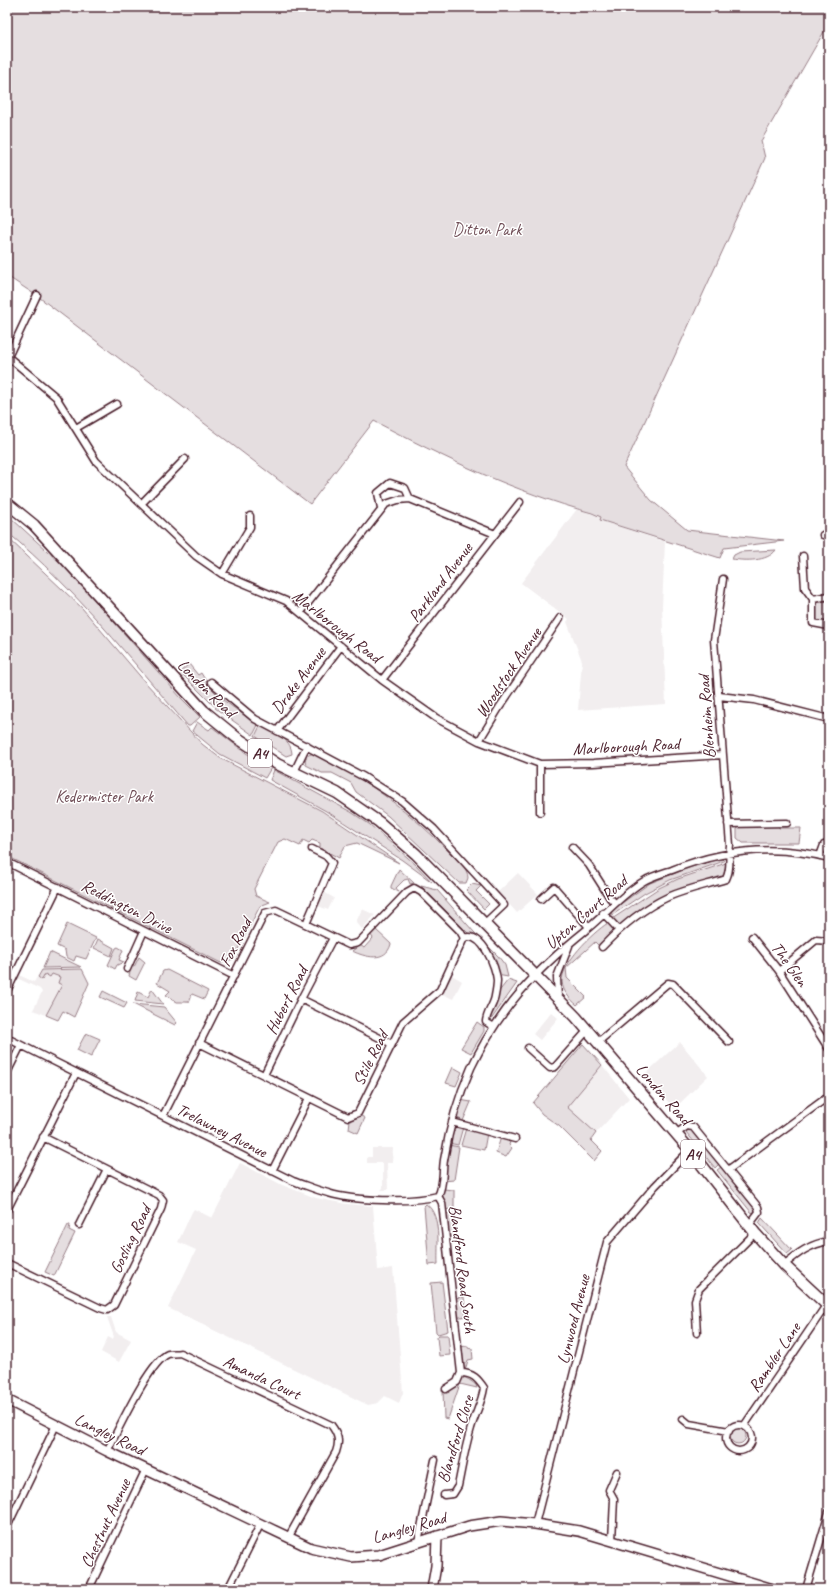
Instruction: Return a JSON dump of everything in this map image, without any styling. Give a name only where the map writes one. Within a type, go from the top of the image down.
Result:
[{"type":"main road","name":"London Road","points":[[7,503],[34,525],[204,711],[236,737],[277,764],[338,793],[379,822],[416,854],[598,1042],[677,1133],[752,1229],[784,1264],[828,1306]]},
{"type":"street","points":[[7,357],[37,295]]},
{"type":"street","name":"Marlborough Road","points":[[7,357],[56,397],[96,461],[142,503],[196,556],[222,574],[286,602],[301,612],[382,680],[436,718],[479,741],[540,764],[593,763],[723,755]]},
{"type":"street","points":[[76,428],[117,404]]},
{"type":"street","points":[[142,503],[185,459]]},
{"type":"street","points":[[381,508],[378,493],[390,483],[405,488],[410,499]]},
{"type":"street","points":[[301,612],[381,508],[386,504],[398,500],[410,499],[495,534]]},
{"type":"street","name":"Parkland Avenue","points":[[382,680],[520,502]]},
{"type":"street","points":[[222,574],[250,526],[250,516]]},
{"type":"street","points":[[823,535],[829,532]]},
{"type":"street","points":[[803,556],[805,588],[813,599],[813,623],[829,626]]},
{"type":"street","name":"Blenheim Road","points":[[723,579],[714,640],[730,845],[729,853]]},
{"type":"street","points":[[813,599],[829,596]]},
{"type":"street","name":"Woodstock Avenue","points":[[479,741],[499,708],[560,618]]},
{"type":"street","name":"Drake Avenue","points":[[277,731],[340,646]]},
{"type":"street","name":"London Road","points":[[211,682],[255,719],[307,745],[364,777],[402,801],[434,829],[504,905],[484,924]]},
{"type":"street","points":[[719,696],[754,700],[829,719]]},
{"type":"street","points":[[294,772],[307,745]]},
{"type":"street","points":[[540,764],[540,812]]},
{"type":"street","points":[[728,824],[787,823]]},
{"type":"street","points":[[820,856],[824,845],[829,844]]},
{"type":"street","points":[[572,847],[589,865],[610,898],[615,903]]},
{"type":"street","name":"Upton Court Road","points":[[534,976],[615,903],[645,880],[692,862],[729,853],[775,849],[829,858]]},
{"type":"street","points":[[306,924],[332,863],[326,856],[312,850]]},
{"type":"street","name":"Upton Court Road","points":[[602,947],[618,929],[638,914],[668,897],[726,878],[730,872],[729,853]]},
{"type":"street","name":"Reddington Drive","points":[[7,862],[234,976]]},
{"type":"street","points":[[7,991],[58,888]]},
{"type":"street","name":"Fox Road","points":[[163,1116],[266,913],[276,910],[350,945],[358,943],[407,892],[414,888],[422,892],[460,931],[464,938]]},
{"type":"street","points":[[541,899],[554,888],[589,927]]},
{"type":"street","points":[[603,914],[618,929]]},
{"type":"street","points":[[127,969],[144,931]]},
{"type":"street","points":[[464,938],[466,937],[478,940],[490,957],[497,980],[494,1003],[486,1018],[486,1022],[494,1027]]},
{"type":"street","name":"The Glen","points":[[752,937],[779,970],[829,1049]]},
{"type":"street","name":"Hubert Road","points":[[264,1075],[333,938]]},
{"type":"street","name":"Stile Road","points":[[199,1043],[348,1117],[358,1113],[404,1022],[440,990],[464,938]]},
{"type":"street","points":[[779,970],[816,940],[829,941]]},
{"type":"street","points":[[558,1000],[557,977],[570,943]]},
{"type":"street","name":"Blandford Road South","points":[[461,1374],[442,1203],[438,1196],[442,1189],[444,1161],[458,1100],[471,1067],[494,1027],[512,1000],[534,976]]},
{"type":"street","points":[[598,1042],[668,983],[673,984],[729,1042]]},
{"type":"street","points":[[301,999],[392,1044]]},
{"type":"street","points":[[528,1048],[550,1068],[555,1067],[587,1031]]},
{"type":"street","name":"Trelawney Avenue","points":[[7,1038],[272,1171],[328,1194],[354,1198],[422,1199],[438,1196]]},
{"type":"street","points":[[7,1073],[21,1045]]},
{"type":"street","points":[[7,1210],[76,1073]]},
{"type":"street","points":[[728,1170],[829,1096]]},
{"type":"street","points":[[272,1171],[309,1098]]},
{"type":"street","points":[[452,1122],[515,1139]]},
{"type":"street","points":[[677,1133],[687,1126],[693,1127],[758,1207],[759,1212],[752,1229],[699,1289],[695,1300],[697,1333]]},
{"type":"street","name":"Gosling Road","points":[[7,1263],[107,1310],[114,1305],[161,1209],[163,1200],[159,1195],[44,1137]]},
{"type":"street","name":"Lynwood Avenue","points":[[535,1524],[607,1242],[690,1150]]},
{"type":"street","points":[[79,1225],[107,1169]]},
{"type":"street","points":[[784,1264],[814,1244],[829,1241]]},
{"type":"street","name":"Rambler Lane","points":[[744,1426],[828,1306]]},
{"type":"street","name":"Amanda Court","points":[[108,1451],[141,1387],[158,1362],[168,1354],[180,1353],[331,1425],[338,1434],[339,1444],[336,1452],[288,1538]]},
{"type":"street","name":"Blandford Close","points":[[444,1495],[453,1494],[458,1486],[470,1430],[482,1401],[484,1388],[476,1377],[466,1373],[461,1374],[457,1382],[446,1388]]},
{"type":"street","name":"Langley Road","points":[[7,1400],[108,1451],[260,1525],[311,1548],[351,1557],[379,1555],[469,1526],[501,1522],[535,1524],[579,1531],[772,1589]]},
{"type":"street","points":[[683,1418],[689,1424],[729,1430]]},
{"type":"street","points":[[7,1527],[56,1425]]},
{"type":"street","points":[[734,1426],[744,1426],[750,1432],[752,1440],[745,1450],[737,1450],[730,1446],[727,1438],[729,1430],[734,1426]]},
{"type":"street","points":[[418,1542],[435,1460]]},
{"type":"street","name":"Chestnut Avenue","points":[[89,1589],[146,1469]]},
{"type":"street","points":[[612,1541],[614,1499],[609,1490],[617,1472]]},
{"type":"street","points":[[806,1589],[829,1512]]},
{"type":"street","points":[[228,1589],[260,1525]]},
{"type":"street","points":[[432,1589],[436,1566],[437,1536]]},
{"type":"shaded area","points":[[577,509],[601,517],[600,520],[665,542],[662,607],[666,704],[578,710],[582,661],[567,622],[569,619],[521,583]]},
{"type":"shaded area","points":[[518,873],[538,894],[517,913],[498,892]]},
{"type":"shaded area","points":[[324,890],[324,892],[334,898],[328,910],[316,905]]},
{"type":"shaded area","points":[[362,909],[375,915],[362,929],[356,922]]},
{"type":"shaded area","points":[[19,972],[21,976],[34,982],[37,977],[42,979],[45,974],[52,974],[60,977],[62,985],[46,1015],[33,1010],[42,992],[40,989],[17,979]]},
{"type":"shaded area","points":[[450,974],[462,981],[453,999],[440,993]]},
{"type":"shaded area","points":[[551,1012],[558,1018],[540,1040],[533,1034]]},
{"type":"shaded area","points":[[680,1042],[708,1076],[674,1109],[645,1074]]},
{"type":"shaded area","points":[[602,1065],[629,1098],[596,1133],[567,1107]]},
{"type":"shaded area","points":[[372,1148],[393,1148],[392,1163],[387,1163],[388,1190],[381,1190],[383,1188],[383,1163],[367,1163],[367,1157],[372,1157]]},
{"type":"shaded area","points":[[240,1163],[282,1185],[316,1198],[346,1204],[373,1206],[378,1270],[393,1268],[403,1393],[399,1403],[385,1396],[378,1403],[368,1405],[168,1308],[196,1250],[178,1242],[192,1212],[194,1209],[212,1218]]},
{"type":"shaded area","points":[[107,1317],[111,1317],[116,1332],[131,1340],[119,1362],[101,1352],[108,1337],[112,1339],[114,1337]]},
{"type":"green space","name":"Ditton Park","points":[[7,7],[829,7],[829,23],[761,141],[765,158],[624,467],[651,500],[687,530],[784,541],[724,548],[720,558],[600,520],[601,517],[592,513],[535,495],[453,461],[374,421],[310,504],[40,298],[7,276]]},
{"type":"green space","points":[[11,518],[69,571],[181,698],[200,717],[188,726],[102,625],[56,577],[7,532],[7,520]]},
{"type":"green space","name":"Kedermister Park","points":[[7,537],[82,608],[145,682],[202,744],[220,758],[322,811],[399,863],[357,843],[345,846],[339,858],[320,848],[320,843],[312,840],[309,843],[303,840],[300,846],[285,839],[278,842],[254,889],[256,896],[270,902],[260,906],[233,959],[221,963],[7,856]]},
{"type":"green space","points":[[776,550],[772,554],[762,559],[732,559],[734,555],[740,552]]},
{"type":"green space","points":[[829,601],[829,613],[826,622],[819,621],[815,618],[816,603]]},
{"type":"green space","points":[[189,664],[198,675],[201,673],[209,686],[220,697],[214,706],[180,672]]},
{"type":"green space","points":[[223,700],[258,725],[253,735],[215,708]]},
{"type":"green space","points":[[197,722],[209,730],[212,727],[246,753],[271,768],[265,778],[220,754],[192,731]]},
{"type":"green space","points":[[260,726],[276,733],[285,740],[291,748],[292,754],[286,756],[255,736]]},
{"type":"green space","points":[[316,753],[353,774],[404,811],[436,839],[459,862],[468,874],[466,883],[459,883],[388,816],[356,792],[351,783],[332,773],[322,773],[306,765],[305,761],[308,756]]},
{"type":"green space","points":[[274,770],[351,812],[369,824],[415,864],[432,882],[402,860],[326,811],[270,780]]},
{"type":"green space","points":[[778,825],[779,828],[801,828],[799,843],[743,843],[737,838],[737,829],[741,826]]},
{"type":"green space","points":[[722,859],[724,861],[670,880],[645,893],[611,916],[612,910],[650,883],[691,867]]},
{"type":"green space","points":[[726,863],[727,867],[722,877],[681,890],[625,925],[617,924],[612,919],[659,888],[678,879]]},
{"type":"green space","points":[[399,869],[414,883],[410,884],[408,879],[404,880],[396,888],[399,892],[391,888],[391,886]]},
{"type":"green space","points":[[472,884],[481,886],[476,891],[489,904],[484,909],[466,890]]},
{"type":"green space","points":[[421,886],[437,890],[474,932],[498,956],[505,965],[508,977],[497,975],[490,955]]},
{"type":"green space","points":[[608,923],[614,930],[613,936],[600,947],[595,942],[567,967],[572,958],[594,934]]},
{"type":"green space","points":[[67,924],[96,938],[86,959],[76,956],[74,961],[66,957],[65,950],[57,946]]},
{"type":"green space","points":[[375,929],[391,944],[385,954],[374,957],[352,951],[360,945],[364,948],[373,938],[370,934]]},
{"type":"green space","points":[[98,939],[114,948],[111,956],[94,948]]},
{"type":"green space","points":[[118,947],[123,950],[119,960],[124,962],[117,965],[115,969],[108,965],[116,948]]},
{"type":"green space","points":[[50,952],[81,967],[43,968]]},
{"type":"green space","points":[[139,957],[145,962],[136,980],[129,976],[129,965],[134,967]]},
{"type":"green space","points":[[82,969],[89,983],[74,1017],[63,1011],[58,1020],[46,1015],[62,985],[58,983],[60,977],[52,974],[50,977],[45,974],[42,980],[38,977],[42,970]]},
{"type":"green space","points":[[566,969],[567,978],[586,997],[577,1005],[569,998],[562,982]]},
{"type":"green space","points":[[167,970],[208,991],[204,999],[192,994],[189,1002],[177,1002],[166,995],[170,991],[157,983],[163,971]]},
{"type":"green space","points":[[508,980],[517,983],[490,1021],[486,1017],[497,994]]},
{"type":"green space","points":[[152,989],[163,1004],[135,1001],[138,992],[148,997]]},
{"type":"green space","points":[[103,991],[127,1003],[124,1008],[100,997]]},
{"type":"green space","points":[[133,1004],[164,1007],[177,1023],[175,1025]]},
{"type":"green space","points":[[477,1022],[484,1027],[484,1031],[471,1053],[461,1048]]},
{"type":"green space","points":[[86,1033],[100,1039],[91,1057],[77,1050]]},
{"type":"green space","points":[[583,1044],[602,1065],[567,1107],[596,1133],[591,1140],[602,1151],[594,1161],[559,1126],[542,1114],[533,1103]]},
{"type":"green space","points":[[453,1067],[462,1072],[456,1086],[446,1083]]},
{"type":"green space","points":[[460,1100],[471,1102],[463,1121],[456,1117]]},
{"type":"green space","points":[[357,1114],[365,1118],[358,1133],[349,1129],[350,1120]]},
{"type":"green space","points":[[457,1125],[463,1127],[458,1145],[449,1143],[451,1129]]},
{"type":"green space","points":[[466,1128],[487,1133],[484,1150],[461,1145]]},
{"type":"green space","points":[[688,1130],[693,1131],[719,1164],[715,1168],[686,1132]]},
{"type":"green space","points":[[501,1137],[510,1142],[509,1145],[512,1148],[506,1157],[496,1153]]},
{"type":"green space","points":[[448,1145],[459,1147],[454,1180],[443,1181]]},
{"type":"green space","points":[[721,1167],[755,1209],[754,1213],[751,1212],[717,1170]]},
{"type":"green space","points":[[443,1189],[454,1190],[454,1209],[443,1210]]},
{"type":"green space","points":[[426,1204],[431,1209],[437,1223],[438,1264],[429,1265],[424,1206]]},
{"type":"green space","points":[[451,1213],[456,1215],[454,1237],[446,1237],[444,1214]]},
{"type":"green space","points":[[762,1218],[792,1250],[787,1254],[759,1223]]},
{"type":"green space","points":[[68,1225],[70,1225],[69,1230],[75,1233],[54,1276],[45,1272]]},
{"type":"green space","points":[[442,1282],[448,1331],[438,1334],[436,1332],[431,1283]]},
{"type":"green space","points":[[464,1297],[466,1316],[455,1318],[452,1298]]},
{"type":"green space","points":[[439,1335],[448,1335],[450,1355],[439,1356],[437,1337]]},
{"type":"green space","points":[[468,1346],[468,1348],[472,1349],[473,1359],[468,1360],[465,1371],[461,1368],[458,1347]]},
{"type":"green space","points":[[455,1376],[464,1377],[476,1385],[477,1388],[460,1384],[448,1419],[444,1418],[443,1390],[452,1385]]},
{"type":"green space","points":[[735,1428],[741,1428],[746,1433],[744,1442],[741,1444],[735,1444],[730,1439],[730,1433]]}]
